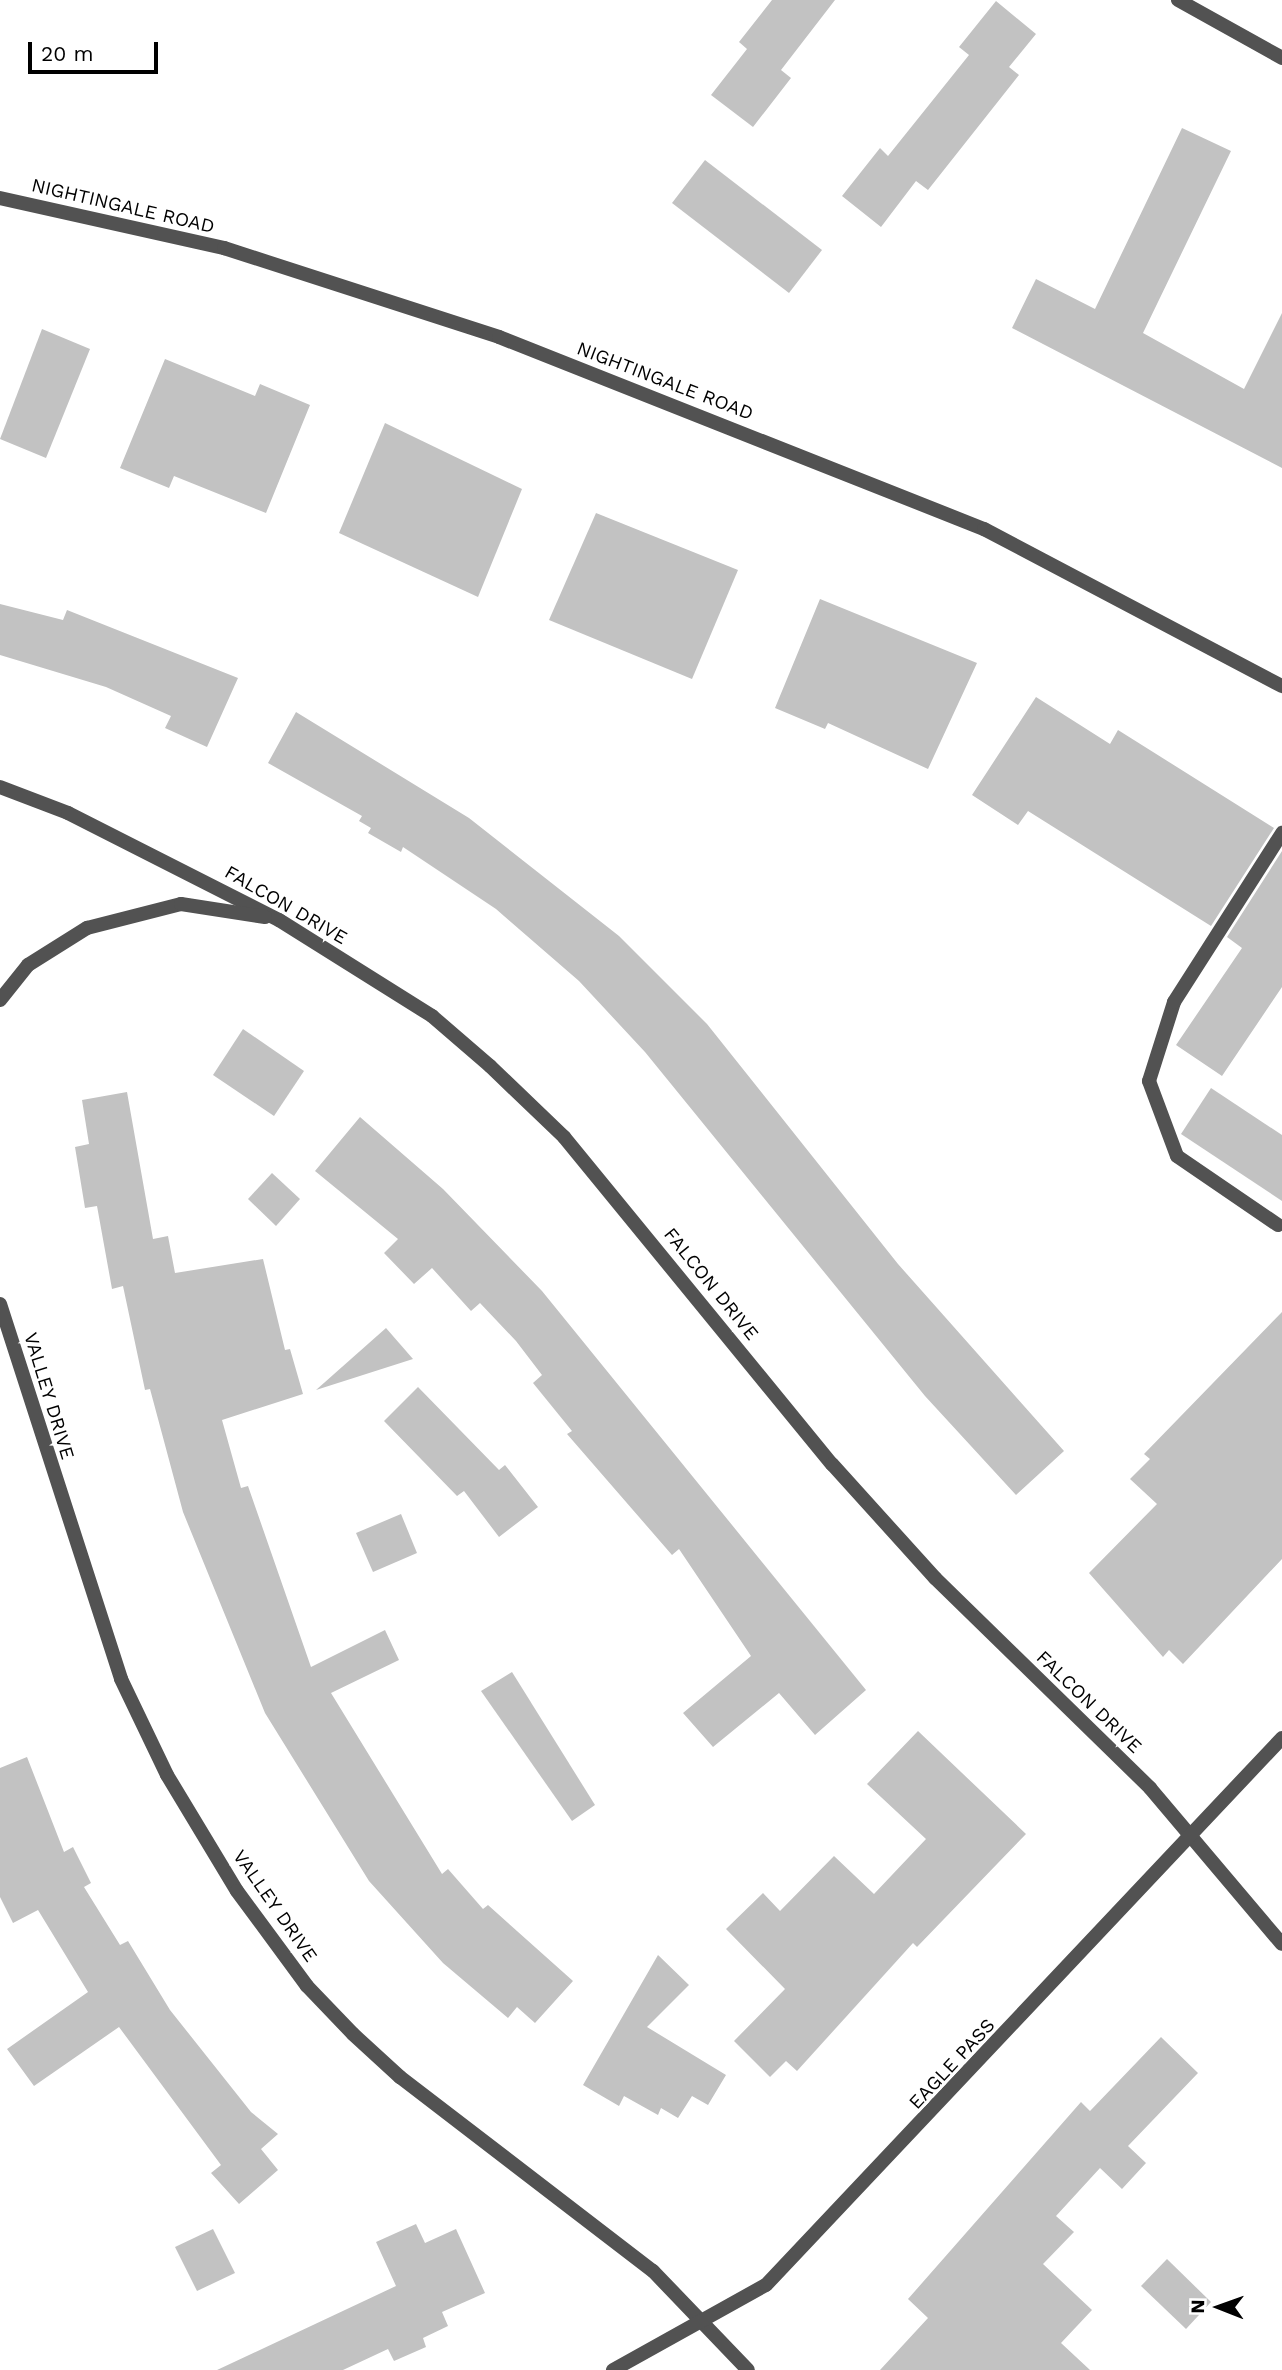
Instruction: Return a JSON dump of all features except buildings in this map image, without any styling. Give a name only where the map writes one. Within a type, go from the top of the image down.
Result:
[{"type":"street","points":[[1178,0],[1282,58]]},
{"type":"street","name":"NIGHTINGALE ROAD","points":[[0,198],[224,248],[499,337],[984,529],[1282,686]]},
{"type":"street","name":"FALCON DRIVE","points":[[0,787],[68,813],[279,920],[432,1016],[564,1137],[841,1475],[1191,1835],[1282,1944]]},
{"type":"street","points":[[1278,1225],[1177,1156],[1149,1081],[1174,1002],[1282,833]]},
{"type":"street","points":[[0,1000],[27,965],[88,928],[181,904],[279,920]]},
{"type":"street","name":"VALLEY DRIVE","points":[[0,1304],[121,1678],[167,1775],[237,1891],[307,1986],[400,2077],[653,2271],[748,2370]]},
{"type":"street","name":"EAGLE PASS","points":[[613,2370],[704,2322],[766,2285],[1282,1738]]}]
